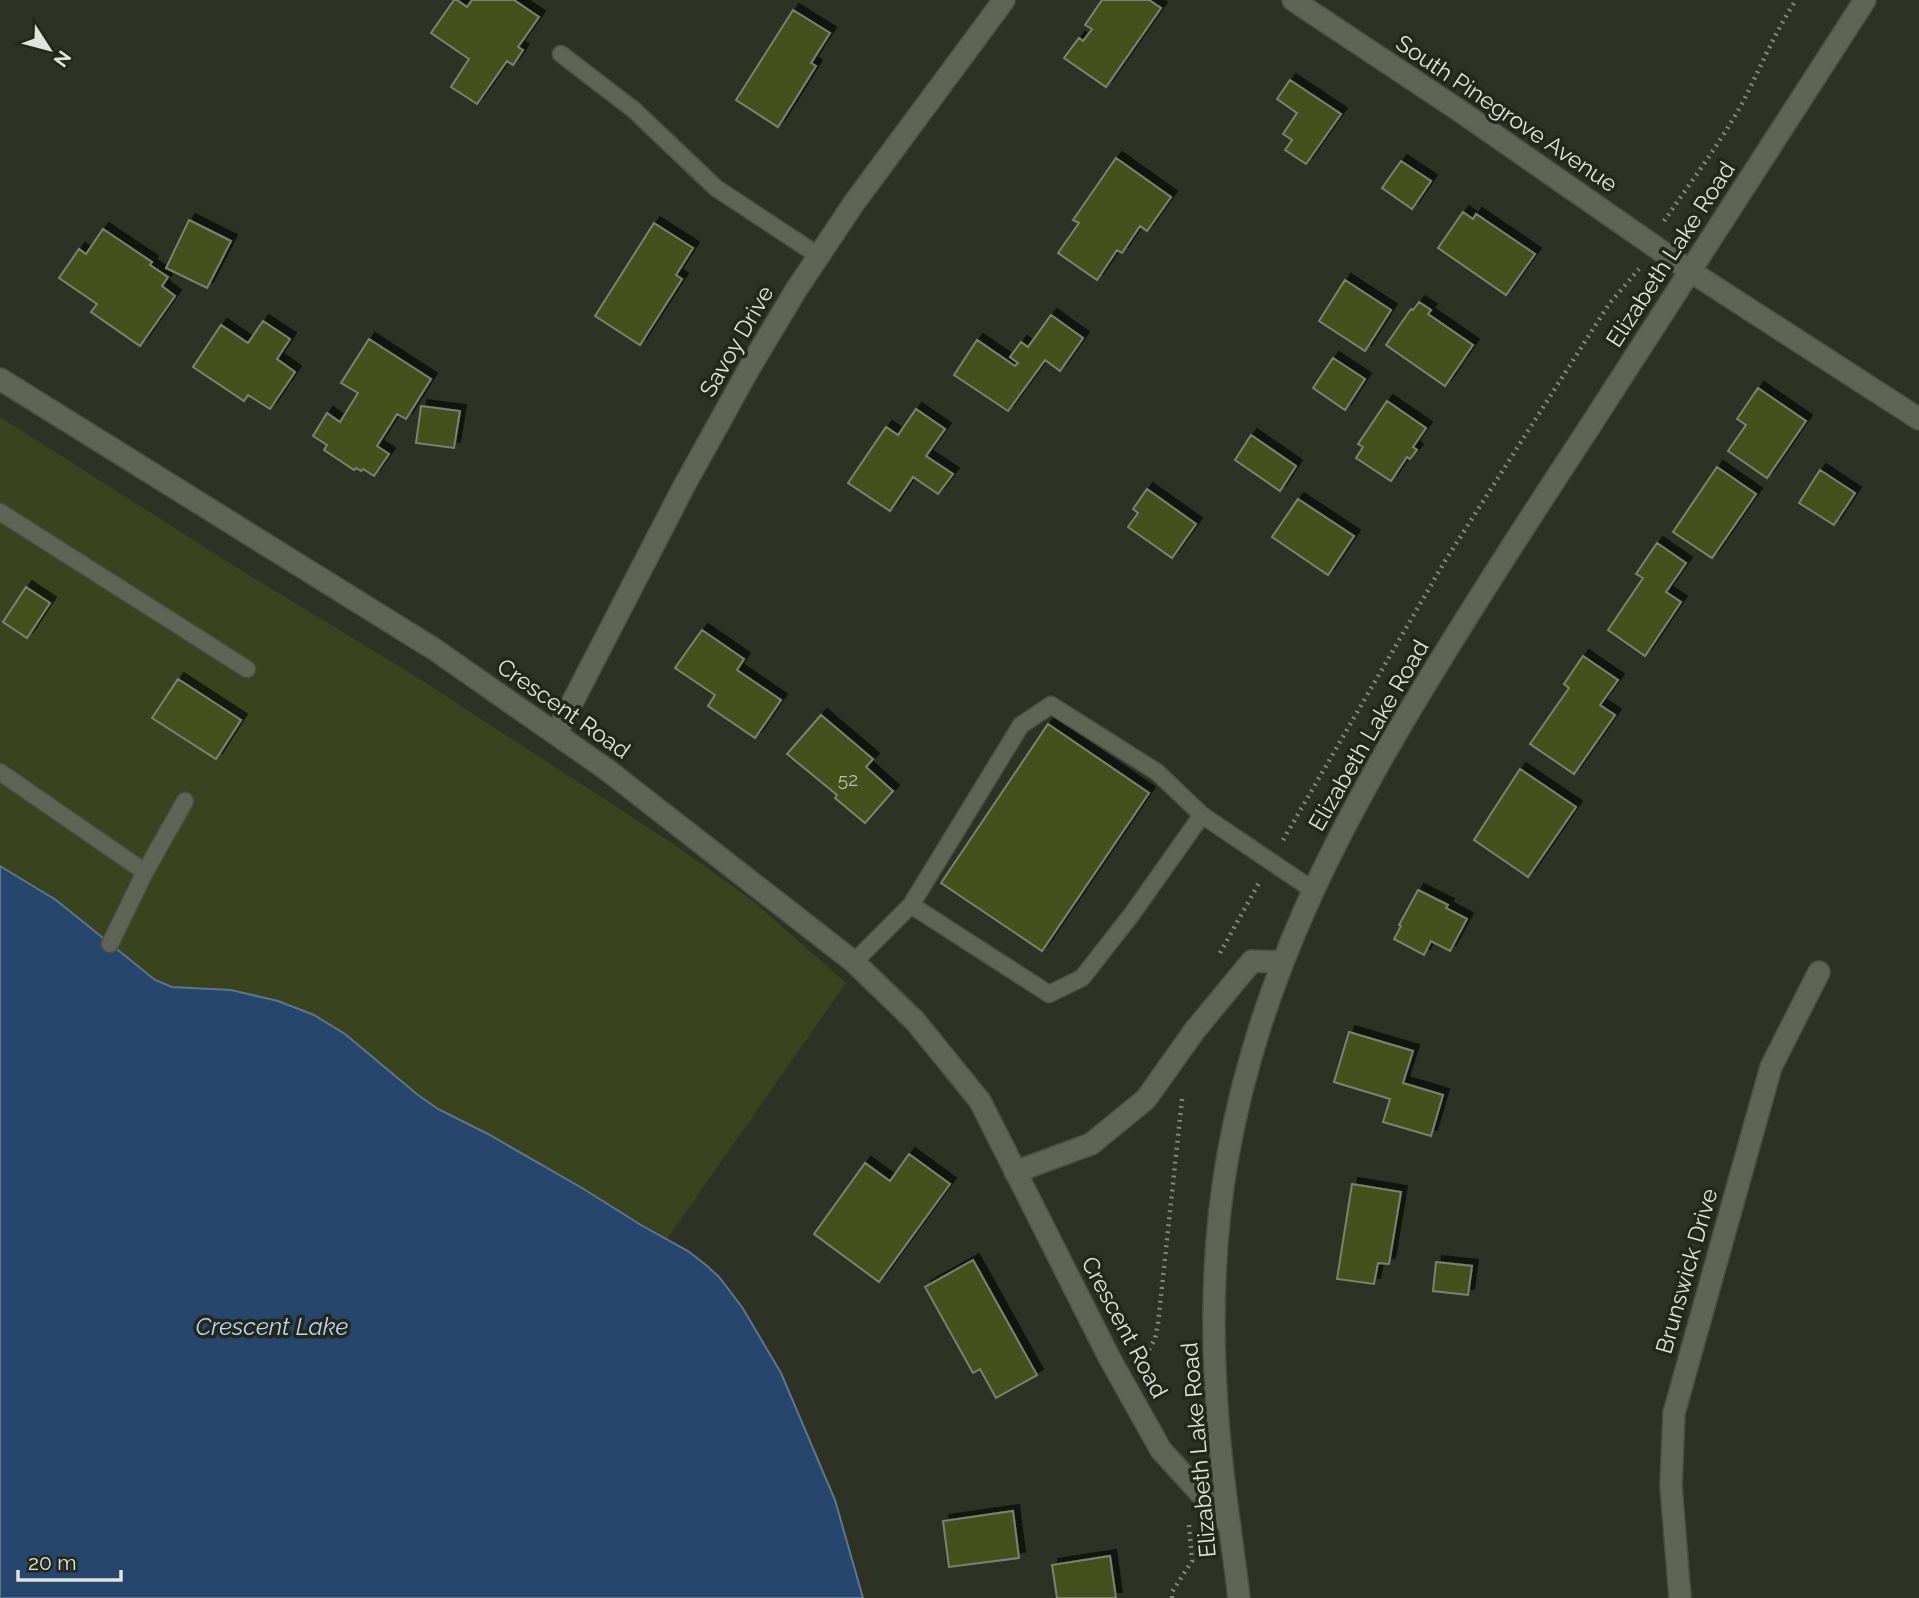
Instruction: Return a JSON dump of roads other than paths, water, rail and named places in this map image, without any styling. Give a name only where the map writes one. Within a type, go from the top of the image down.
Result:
[{"type":"street","name":"Savoy Drive","points":[[556,734],[684,486],[796,290],[854,203],[1004,0]]},
{"type":"street","name":"South Pinegrove Avenue","points":[[1293,0],[1457,109],[1690,271],[1919,419]]},
{"type":"street","name":"Elizabeth Lake Road","points":[[1239,1598],[1218,1421],[1214,1291],[1219,1221],[1228,1155],[1242,1087],[1282,962],[1313,890],[1371,776],[1451,642],[1865,0]]},
{"type":"street","name":"Crescent Road","points":[[0,379],[434,649],[606,769],[854,962],[915,1021],[979,1101],[1110,1359],[1161,1450],[1230,1526]]},
{"type":"street","points":[[1016,1172],[1091,1144],[1146,1099],[1195,1030],[1252,961],[1282,962]]},
{"type":"street","name":"Brunswick Drive","points":[[1680,1598],[1671,1486],[1674,1413],[1771,1067],[1819,972]]},
{"type":"lane","points":[[561,54],[634,110],[716,188],[819,256]]},
{"type":"lane","points":[[0,512],[247,669]]},
{"type":"lane","points":[[854,962],[911,905],[1021,725],[1051,705],[1157,772],[1202,816],[1313,890]]},
{"type":"lane","points":[[0,772],[145,872]]},
{"type":"lane","points":[[110,944],[145,872],[185,801]]},
{"type":"lane","points":[[911,905],[1049,994],[1082,978],[1132,915],[1202,816]]},
{"type":"water","name":"Crescent Lake","points":[[0,866],[56,900],[155,980],[172,987],[231,990],[278,1001],[314,1015],[345,1034],[438,1109],[488,1134],[582,1188],[688,1251],[706,1265],[742,1307],[781,1373],[835,1500],[863,1598],[0,1598]]}]
